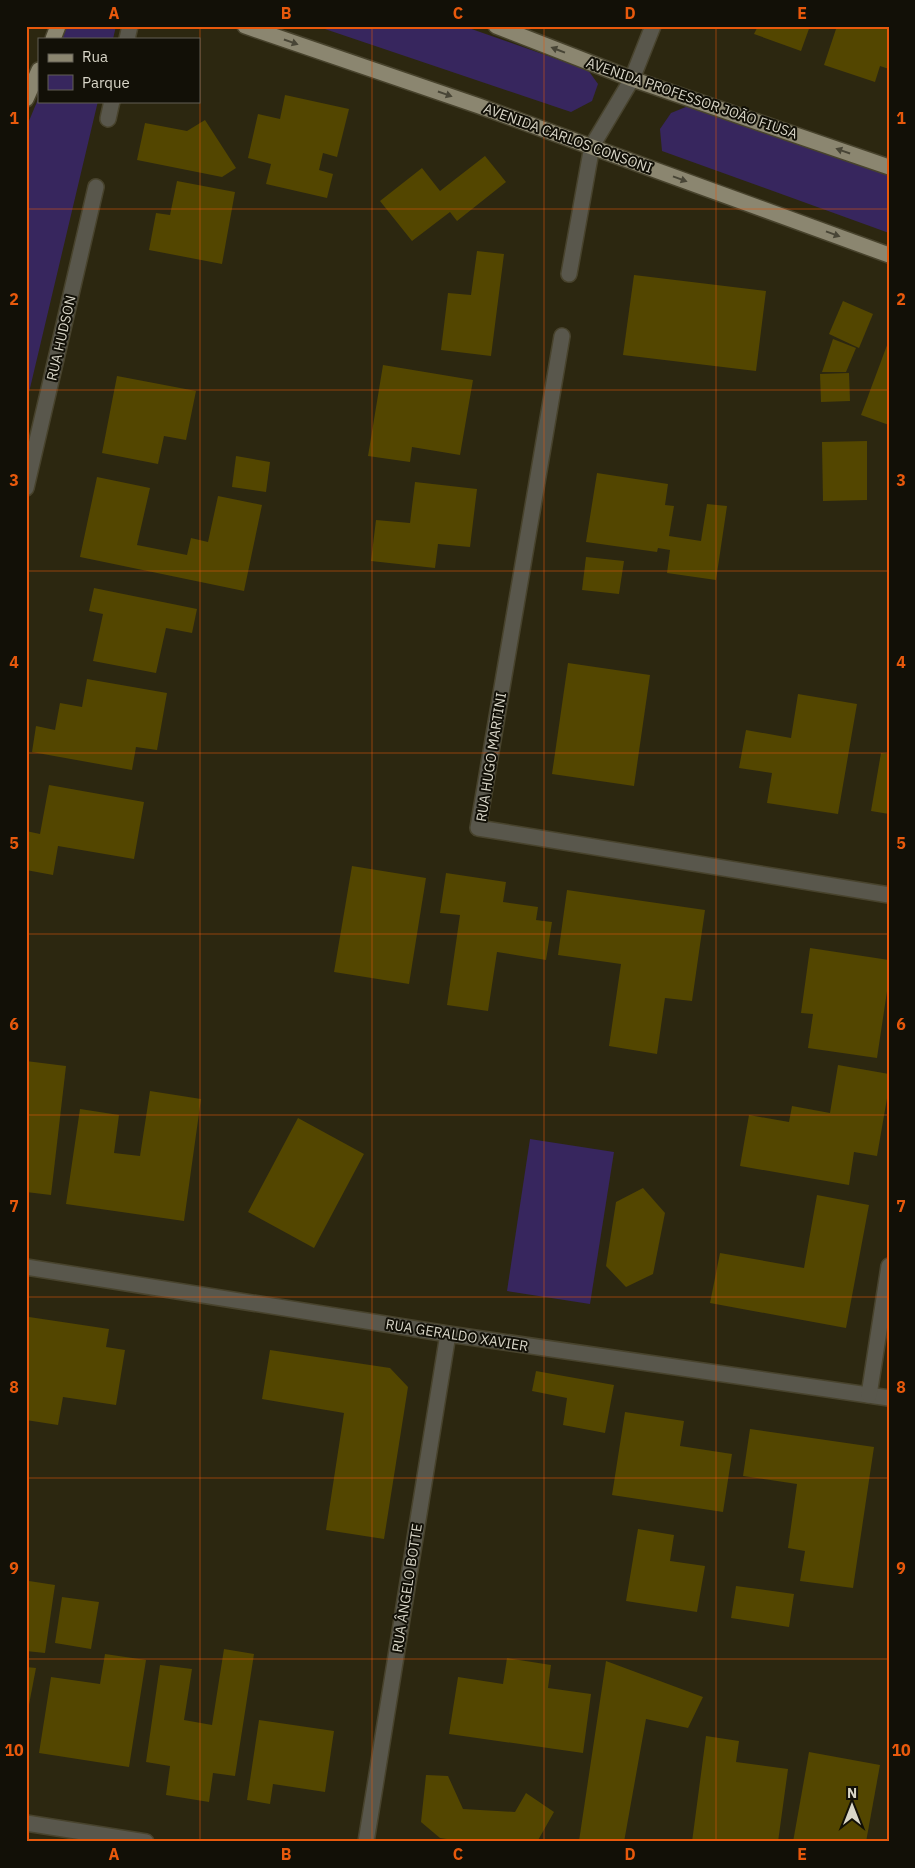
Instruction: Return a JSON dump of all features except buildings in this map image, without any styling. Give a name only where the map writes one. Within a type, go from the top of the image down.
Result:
[{"type":"main road","points":[[53,38],[58,26]]},
{"type":"main road","name":"AVENIDA CARLOS CONSONI","points":[[245,26],[592,146],[889,255]]},
{"type":"main road","name":"AVENIDA PROFESSOR JOÃO FIUSA","points":[[496,26],[632,79],[889,167]]},
{"type":"main road","points":[[26,98],[38,72]]},
{"type":"street","points":[[569,274],[592,146],[632,79],[653,26]]},
{"type":"street","points":[[108,119],[112,102]]},
{"type":"street","name":"RUA HUDSON","points":[[26,488],[96,187]]},
{"type":"street","name":"RUA HUGO MARTINI","points":[[562,336],[478,828],[889,894]]},
{"type":"street","points":[[869,1395],[889,1266]]},
{"type":"street","name":"RUA GERALDO XAVIER","points":[[26,1267],[448,1334],[889,1398]]},
{"type":"street","name":"RUA ÂNGELO BOTTE","points":[[366,1842],[448,1334]]},
{"type":"street","points":[[26,1823],[146,1842]]},
{"type":"green space","points":[[67,26],[116,26],[113,38],[62,38]]},
{"type":"green space","points":[[316,26],[463,26],[588,70],[598,84],[592,101],[571,112]]},
{"type":"green space","points":[[38,99],[38,102],[98,102],[26,405],[26,128]]},
{"type":"green space","points":[[698,102],[889,173],[889,233],[662,151],[660,129],[671,113]]},
{"type":"green space","points":[[530,1139],[614,1152],[590,1304],[507,1291]]}]
